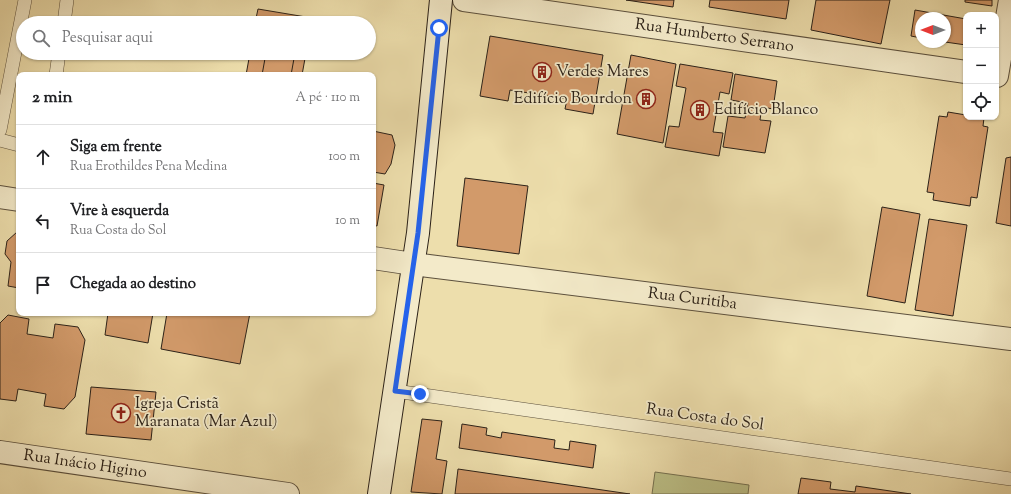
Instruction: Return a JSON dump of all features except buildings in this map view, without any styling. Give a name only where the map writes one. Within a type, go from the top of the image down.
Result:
[{"type":"street","points":[[379,494],[418,233],[441,0]]},
{"type":"street","name":"Rua Humberto Serrano","points":[[464,0],[963,72]]},
{"type":"street","points":[[1001,77],[1010,0]]},
{"type":"street","points":[[0,197],[16,200]]},
{"type":"street","name":"Rua Curitiba","points":[[376,258],[1011,340]]},
{"type":"street","name":"Rua Inácio Higino","points":[[0,452],[288,494]]},
{"type":"lane","points":[[22,16],[25,0]]},
{"type":"lane","points":[[65,16],[67,0]]},
{"type":"lane","points":[[0,130],[16,47]]},
{"type":"lane","points":[[56,72],[58,60]]},
{"type":"lane","points":[[0,140],[16,144]]},
{"type":"lane","name":"Rua Costa do Sol","points":[[395,391],[1011,479]]},
{"type":"green space","points":[[655,472],[749,485],[748,494],[652,494]]},
{"type":"place","name":"Verdes Mares","points":[[542,72]]},
{"type":"place","name":"Edifício Bourdon","points":[[646,99]]},
{"type":"place","name":"Edifício Blanco","points":[[700,110]]},
{"type":"place","name":"Igreja Cristã Maranata (Mar Azul)","points":[[121,413]]},
{"type":"route","points":[[420,394],[395,391],[418,233],[439,28]]}]
